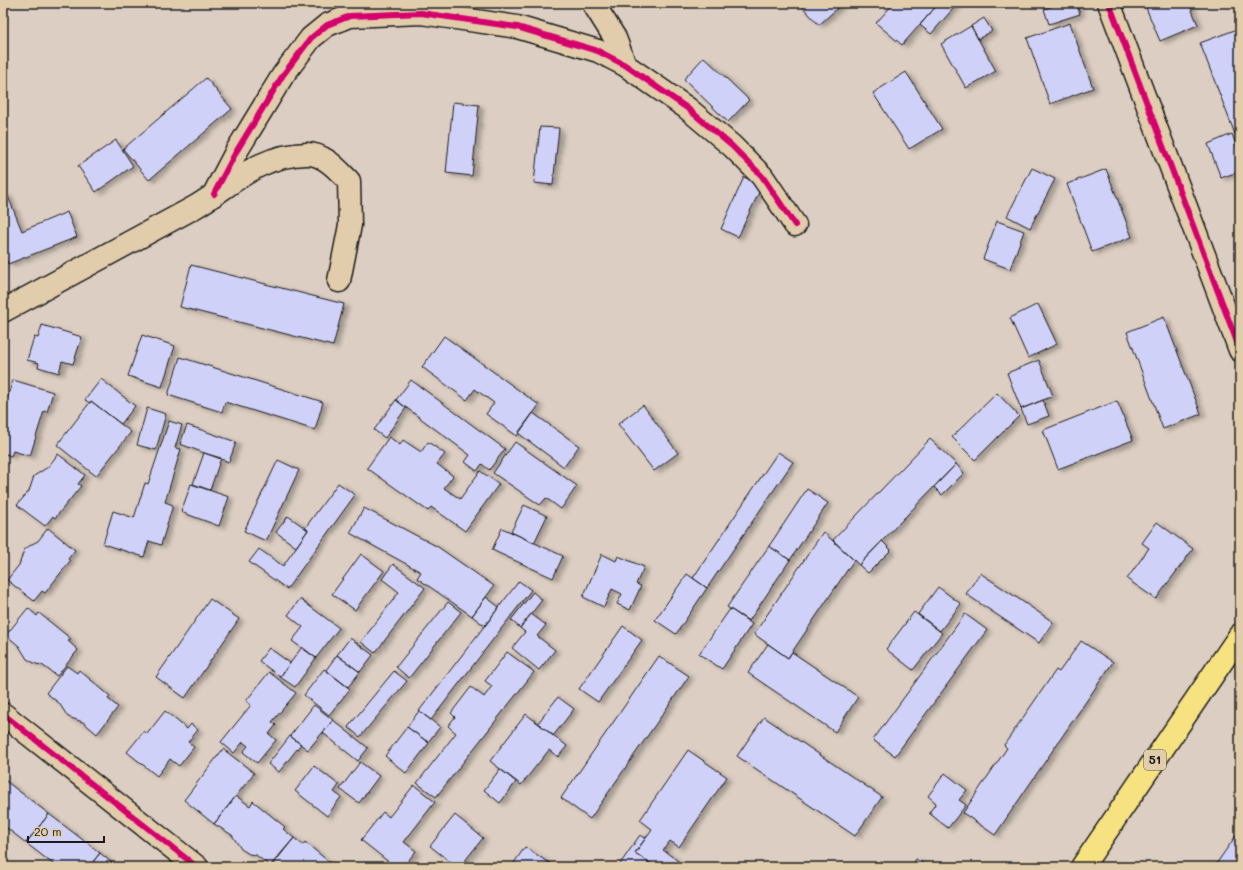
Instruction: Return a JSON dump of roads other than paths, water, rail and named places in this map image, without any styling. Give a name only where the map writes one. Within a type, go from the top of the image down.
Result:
[{"type":"main road","name":"51","points":[[1082,867],[1234,650],[1240,635]]},
{"type":"street","points":[[593,3],[615,38],[625,64]]},
{"type":"street","points":[[1109,3],[1240,350]]},
{"type":"street","points":[[214,194],[236,152],[279,82],[311,38],[327,25],[350,16],[421,13],[517,27],[598,51],[625,64],[687,108],[732,146],[762,176],[795,225]]},
{"type":"street","points":[[3,310],[196,206],[240,176],[281,156],[310,154],[327,160],[349,181],[350,225],[338,281]]},
{"type":"street","points":[[3,714],[197,867]]}]
